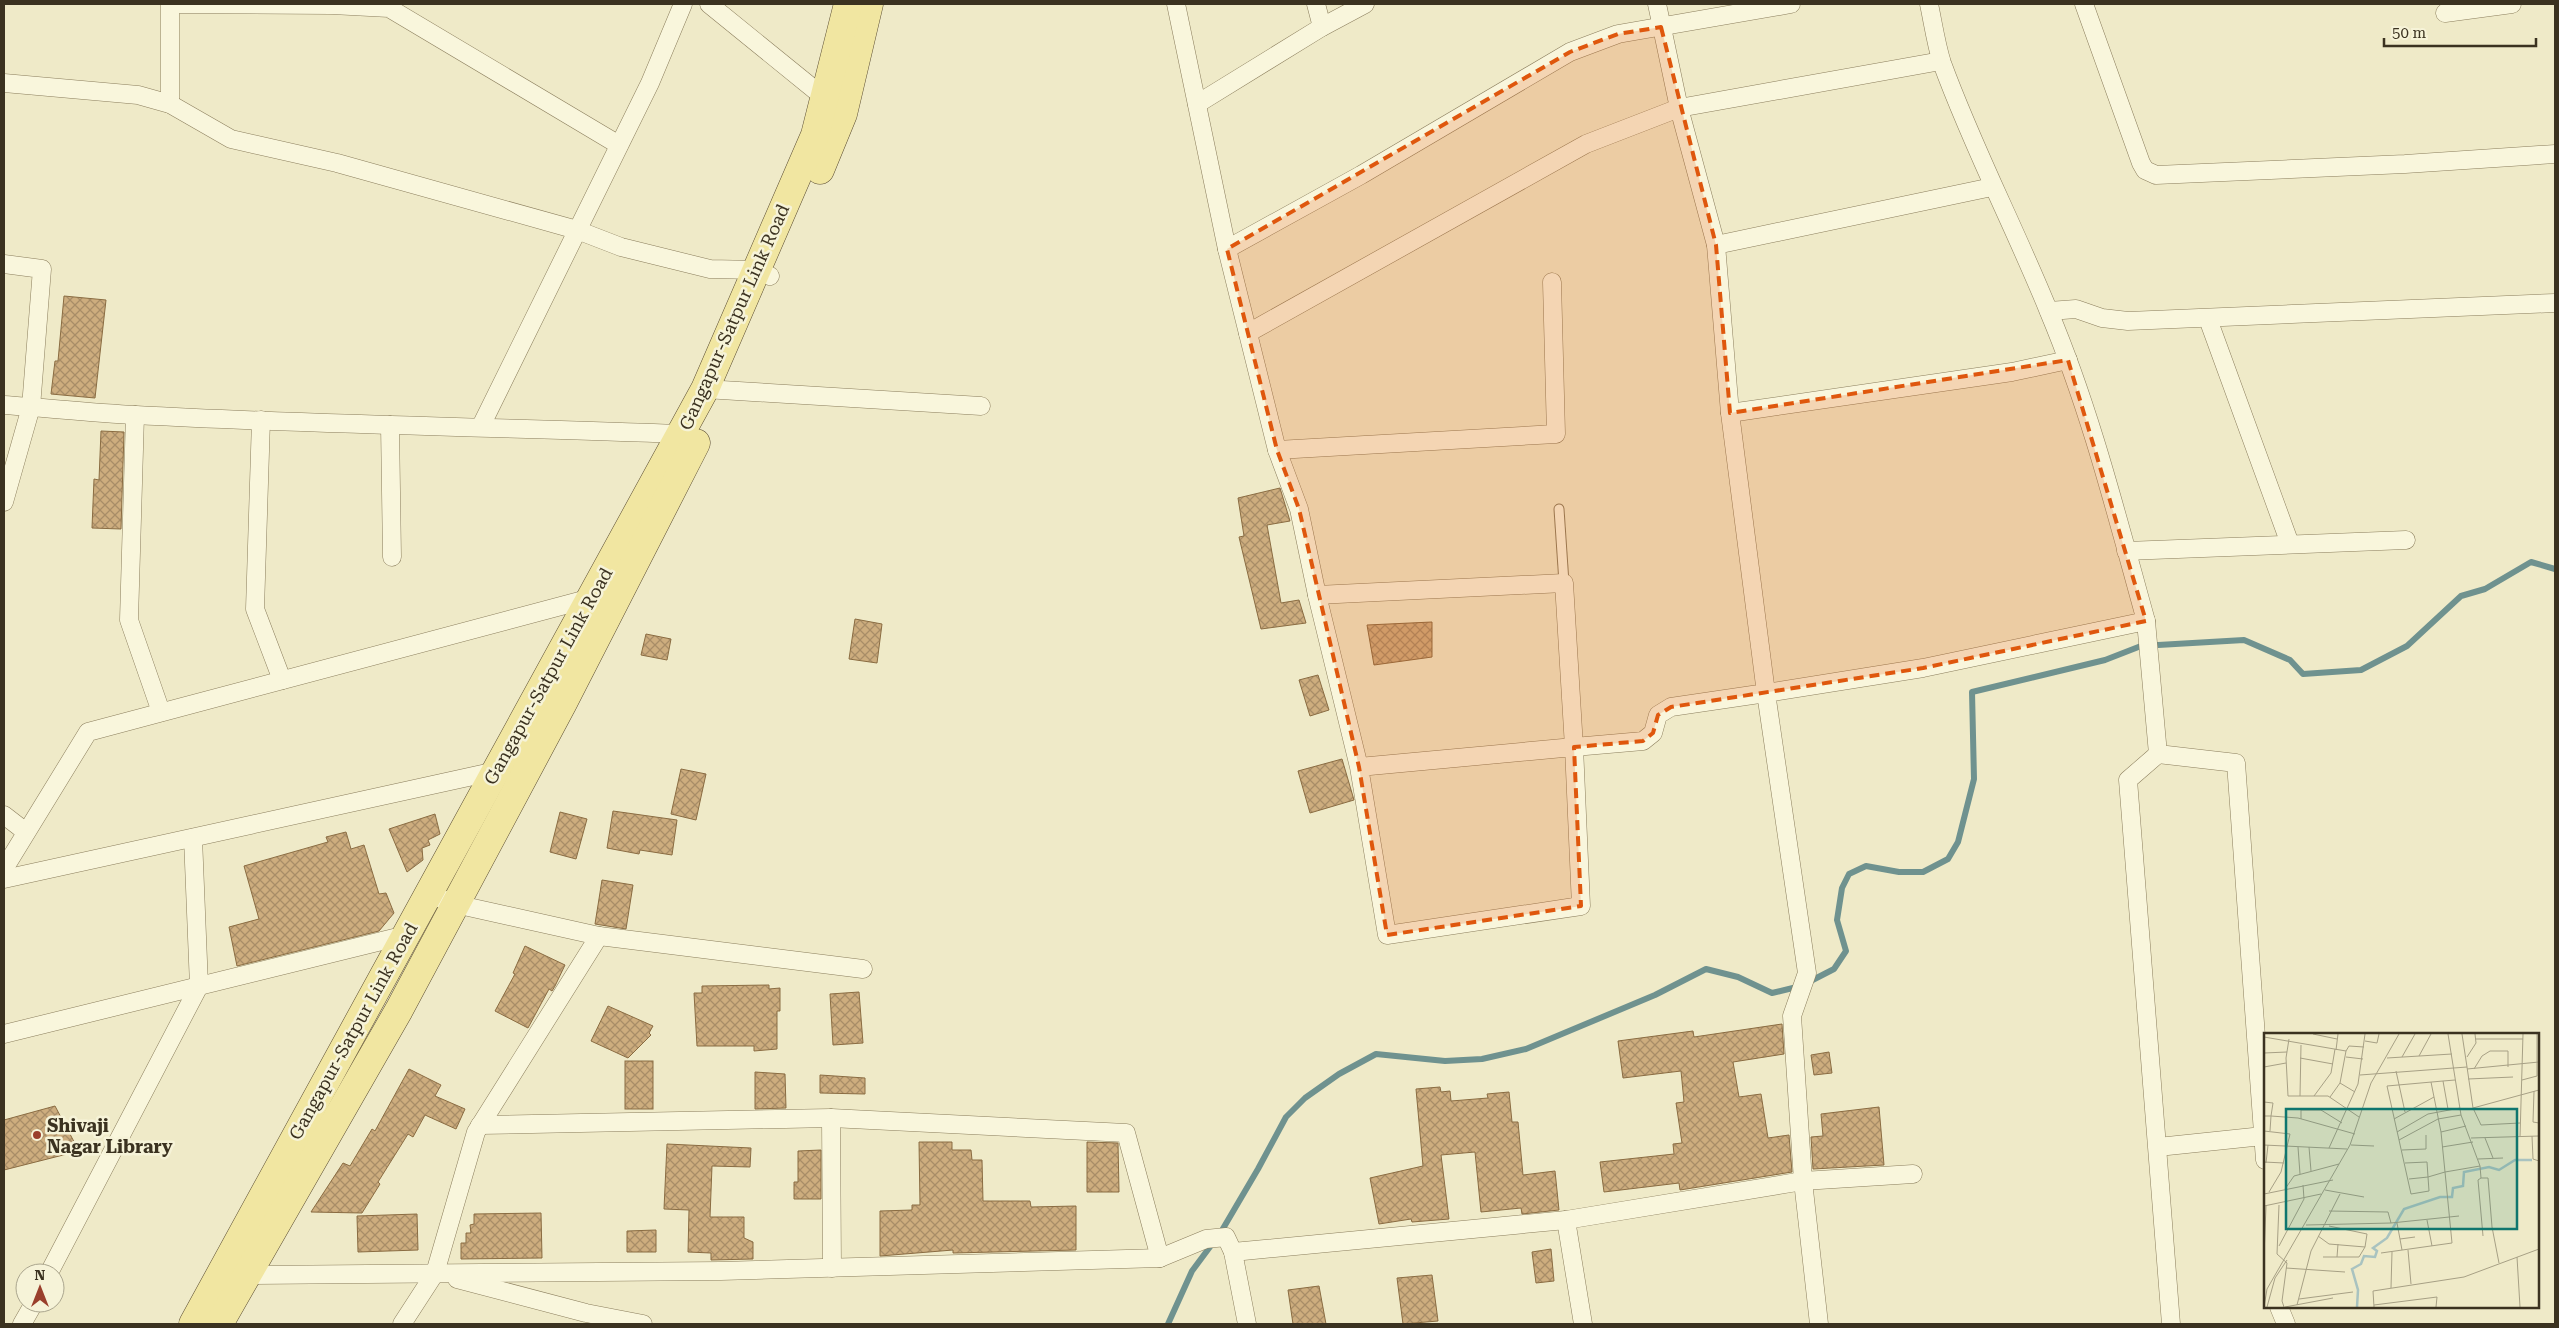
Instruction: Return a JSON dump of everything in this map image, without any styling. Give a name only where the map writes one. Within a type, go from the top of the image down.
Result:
[{"type":"main road","name":"Gangapur-Satpur Link Road","points":[[219,1324],[232,1275],[406,935],[429,894],[508,777],[563,703],[715,389],[764,273],[815,135],[826,100],[848,4]]},
{"type":"main road","name":"Gangapur-Satpur Link Road","points":[[764,273],[833,142],[843,114],[868,4]]},
{"type":"main road","name":"Gangapur-Satpur Link Road","points":[[193,1324],[232,1275],[399,1010],[455,904],[508,777],[591,598],[681,434],[715,389]]},
{"type":"street","points":[[170,104],[170,4],[332,5],[389,8],[620,145]]},
{"type":"street","points":[[481,426],[650,83],[683,4]]},
{"type":"street","points":[[708,4],[826,100]]},
{"type":"street","points":[[1176,4],[1228,249],[1248,333],[1277,450],[1299,509],[1317,595],[1359,767],[1387,935],[1582,906],[1564,583],[1317,595]]},
{"type":"street","points":[[1316,4],[1322,27]]},
{"type":"street","points":[[1197,104],[1322,27],[1365,4]]},
{"type":"street","points":[[1657,4],[1678,108],[1716,245],[1730,413],[1766,693],[1808,973],[1792,1016],[1803,1181],[1819,1324]]},
{"type":"street","points":[[1228,249],[1360,175],[1570,52],[1618,34],[1792,4]]},
{"type":"street","points":[[1929,4],[1942,61],[1992,187],[2006,213],[2049,311],[2080,391],[2147,629],[2158,754]]},
{"type":"street","points":[[2084,4],[2141,164],[2145,170],[2156,175],[2405,164],[2555,154]]},
{"type":"street","points":[[2445,13],[2512,4]]},
{"type":"street","points":[[1248,333],[1586,144],[1678,108],[1942,61]]},
{"type":"street","points":[[4,83],[138,95],[170,104],[231,139],[338,164],[578,230],[621,247],[710,269],[764,273]]},
{"type":"street","points":[[1716,245],[1992,187]]},
{"type":"street","points":[[4,264],[42,268],[31,407],[4,502]]},
{"type":"street","points":[[1277,450],[1556,434],[1552,282]]},
{"type":"street","points":[[2049,311],[2076,309],[2102,318],[2128,321],[2555,303]]},
{"type":"street","points":[[2208,319],[2290,544]]},
{"type":"street","points":[[1730,413],[2012,372],[2068,360]]},
{"type":"street","points":[[715,389],[981,406]]},
{"type":"street","points":[[4,405],[135,415],[390,426],[481,426],[681,434]]},
{"type":"street","points":[[135,415],[129,620],[161,712]]},
{"type":"street","points":[[261,420],[255,609],[282,680]]},
{"type":"street","points":[[390,426],[392,557]]},
{"type":"street","points":[[2126,551],[2406,540]]},
{"type":"street","points":[[4,869],[88,732],[591,598]]},
{"type":"street","points":[[1359,767],[1643,741],[1653,733],[1658,716],[1671,707],[1923,668],[2147,629]]},
{"type":"street","points":[[2171,1324],[2128,780],[2158,754],[2236,763],[2264,1148]]},
{"type":"street","points":[[4,879],[193,838],[508,777]]},
{"type":"street","points":[[4,815],[26,832]]},
{"type":"street","points":[[54,1263],[199,986],[193,838]]},
{"type":"street","points":[[429,894],[455,904],[599,936],[863,969]]},
{"type":"street","points":[[4,1034],[406,935]]},
{"type":"street","points":[[402,1324],[435,1274],[476,1132],[599,936]]},
{"type":"street","points":[[480,1125],[831,1118],[1126,1133],[1160,1258]]},
{"type":"street","points":[[831,1118],[832,1268]]},
{"type":"street","points":[[2158,1147],[2263,1136]]},
{"type":"street","points":[[232,1275],[832,1268],[1160,1258],[1206,1240],[1230,1245],[1566,1220],[1803,1181],[1912,1174]]},
{"type":"street","points":[[1566,1220],[1583,1324]]},
{"type":"street","points":[[1230,1245],[1247,1324]]},
{"type":"street","points":[[435,1274],[586,1313],[643,1324]]},
{"type":"street","points":[[2279,1308],[2286,1324]]},
{"type":"street","points":[[22,1324],[28,1313]]},
{"type":"lane","points":[[1559,509],[1564,583]]},
{"type":"highlighted area","points":[[1661,27],[1716,245],[1730,413],[2068,360],[2146,621],[1923,668],[1671,707],[1658,715],[1653,733],[1643,741],[1574,747],[1581,906],[1387,935],[1359,767],[1299,509],[1277,450],[1227,249],[1570,52],[1618,34]]},
{"type":"building","points":[[64,296],[106,300],[95,398],[51,394],[55,361],[58,361]]},
{"type":"building","points":[[101,431],[124,432],[121,529],[92,528],[94,479],[99,480]]},
{"type":"building","points":[[1280,488],[1290,521],[1267,525],[1281,603],[1299,600],[1306,623],[1261,629],[1239,537],[1244,536],[1238,498]]},
{"type":"building","points":[[855,619],[882,624],[877,663],[849,659]]},
{"type":"building","points":[[1432,622],[1432,657],[1374,665],[1367,625]]},
{"type":"building","points":[[646,634],[671,639],[667,660],[641,655]]},
{"type":"building","points":[[1318,675],[1329,710],[1310,716],[1299,680]]},
{"type":"building","points":[[1342,759],[1354,800],[1310,813],[1298,771]]},
{"type":"building","points":[[681,769],[706,774],[696,820],[671,814]]},
{"type":"building","points":[[613,811],[677,820],[672,855],[640,850],[639,854],[607,848]]},
{"type":"building","points":[[560,812],[587,819],[576,859],[550,852]]},
{"type":"building","points":[[435,814],[440,834],[428,840],[430,845],[422,848],[423,860],[407,872],[389,829]]},
{"type":"building","points":[[346,832],[351,849],[364,845],[379,894],[386,893],[394,913],[379,931],[237,966],[229,927],[259,919],[244,866],[328,842],[326,837]]},
{"type":"building","points":[[602,880],[633,885],[626,929],[595,924]]},
{"type":"building","points":[[525,946],[565,965],[555,986],[552,991],[549,989],[528,1028],[495,1011],[515,974],[513,973]]},
{"type":"building","points":[[769,985],[769,989],[780,988],[780,1011],[777,1011],[777,1049],[754,1051],[754,1046],[697,1046],[694,993],[702,993],[702,986]]},
{"type":"building","points":[[859,992],[863,1043],[833,1045],[830,994]]},
{"type":"building","points":[[608,1006],[653,1026],[649,1033],[651,1035],[628,1058],[591,1041]]},
{"type":"building","points":[[1782,1024],[1784,1054],[1733,1062],[1739,1097],[1761,1094],[1768,1138],[1789,1135],[1792,1172],[1680,1190],[1679,1183],[1604,1192],[1600,1162],[1674,1154],[1673,1144],[1682,1143],[1676,1103],[1684,1102],[1681,1071],[1623,1078],[1618,1041],[1693,1031],[1694,1037]]},
{"type":"building","points":[[1829,1052],[1832,1073],[1814,1075],[1811,1055]]},
{"type":"building","points":[[625,1061],[653,1061],[653,1109],[625,1109]]},
{"type":"building","points":[[409,1069],[441,1085],[435,1096],[465,1109],[456,1129],[425,1115],[413,1137],[408,1134],[378,1182],[380,1184],[362,1213],[311,1212],[343,1163],[350,1166],[372,1129],[375,1131]]},
{"type":"building","points":[[755,1072],[785,1074],[786,1108],[755,1109]]},
{"type":"building","points":[[820,1075],[865,1078],[865,1094],[820,1093]]},
{"type":"building","points":[[1440,1087],[1441,1092],[1450,1091],[1451,1101],[1488,1098],[1487,1094],[1509,1092],[1512,1122],[1518,1122],[1523,1175],[1555,1171],[1559,1210],[1522,1214],[1521,1208],[1481,1212],[1475,1152],[1441,1155],[1449,1219],[1412,1222],[1411,1219],[1379,1224],[1370,1178],[1423,1166],[1416,1089]]},
{"type":"building","name":"Shivaji Nagar Library","points":[[55,1106],[79,1151],[4,1170],[4,1120]]},
{"type":"building","points":[[1879,1107],[1884,1165],[1813,1169],[1811,1137],[1823,1136],[1821,1114]]},
{"type":"building","points":[[919,1142],[952,1142],[952,1150],[971,1150],[972,1160],[982,1160],[983,1201],[1030,1201],[1031,1207],[1076,1206],[1076,1250],[953,1253],[953,1250],[880,1256],[880,1211],[912,1210],[912,1205],[920,1205]]},
{"type":"building","points":[[1087,1142],[1118,1143],[1119,1192],[1087,1192]]},
{"type":"building","points":[[667,1144],[751,1148],[750,1167],[712,1166],[710,1217],[744,1217],[744,1238],[753,1242],[753,1259],[711,1260],[711,1253],[688,1252],[689,1210],[664,1209]]},
{"type":"building","points":[[821,1150],[821,1199],[794,1199],[794,1182],[798,1182],[798,1151]]},
{"type":"building","points":[[541,1213],[542,1258],[461,1259],[461,1243],[466,1243],[466,1233],[471,1233],[470,1225],[474,1224],[474,1214]]},
{"type":"building","points":[[417,1214],[418,1250],[358,1252],[357,1216]]},
{"type":"building","points":[[656,1230],[656,1252],[627,1252],[627,1231]]},
{"type":"building","points":[[1551,1249],[1554,1281],[1536,1283],[1532,1252]]},
{"type":"building","points":[[1432,1275],[1438,1321],[1403,1324],[1397,1278]]},
{"type":"building","points":[[1319,1286],[1326,1324],[1293,1324],[1288,1290]]},
{"type":"waterway","points":[[1168,1324],[1192,1271],[1221,1232],[1286,1117],[1305,1098],[1339,1074],[1376,1054],[1445,1061],[1482,1059],[1526,1049],[1655,995],[1706,969],[1738,977],[1772,993],[1801,986],[1834,969],[1846,951],[1837,920],[1842,888],[1849,874],[1866,866],[1899,872],[1923,872],[1948,859],[1958,842],[1974,779],[1972,692],[2105,660],[2141,646],[2244,640],[2290,660],[2303,674],[2361,670],[2407,646],[2461,596],[2485,589],[2531,562],[2555,569]]},
{"type":"place","name":"Shivaji Nagar Library","points":[[37,1135]]}]
